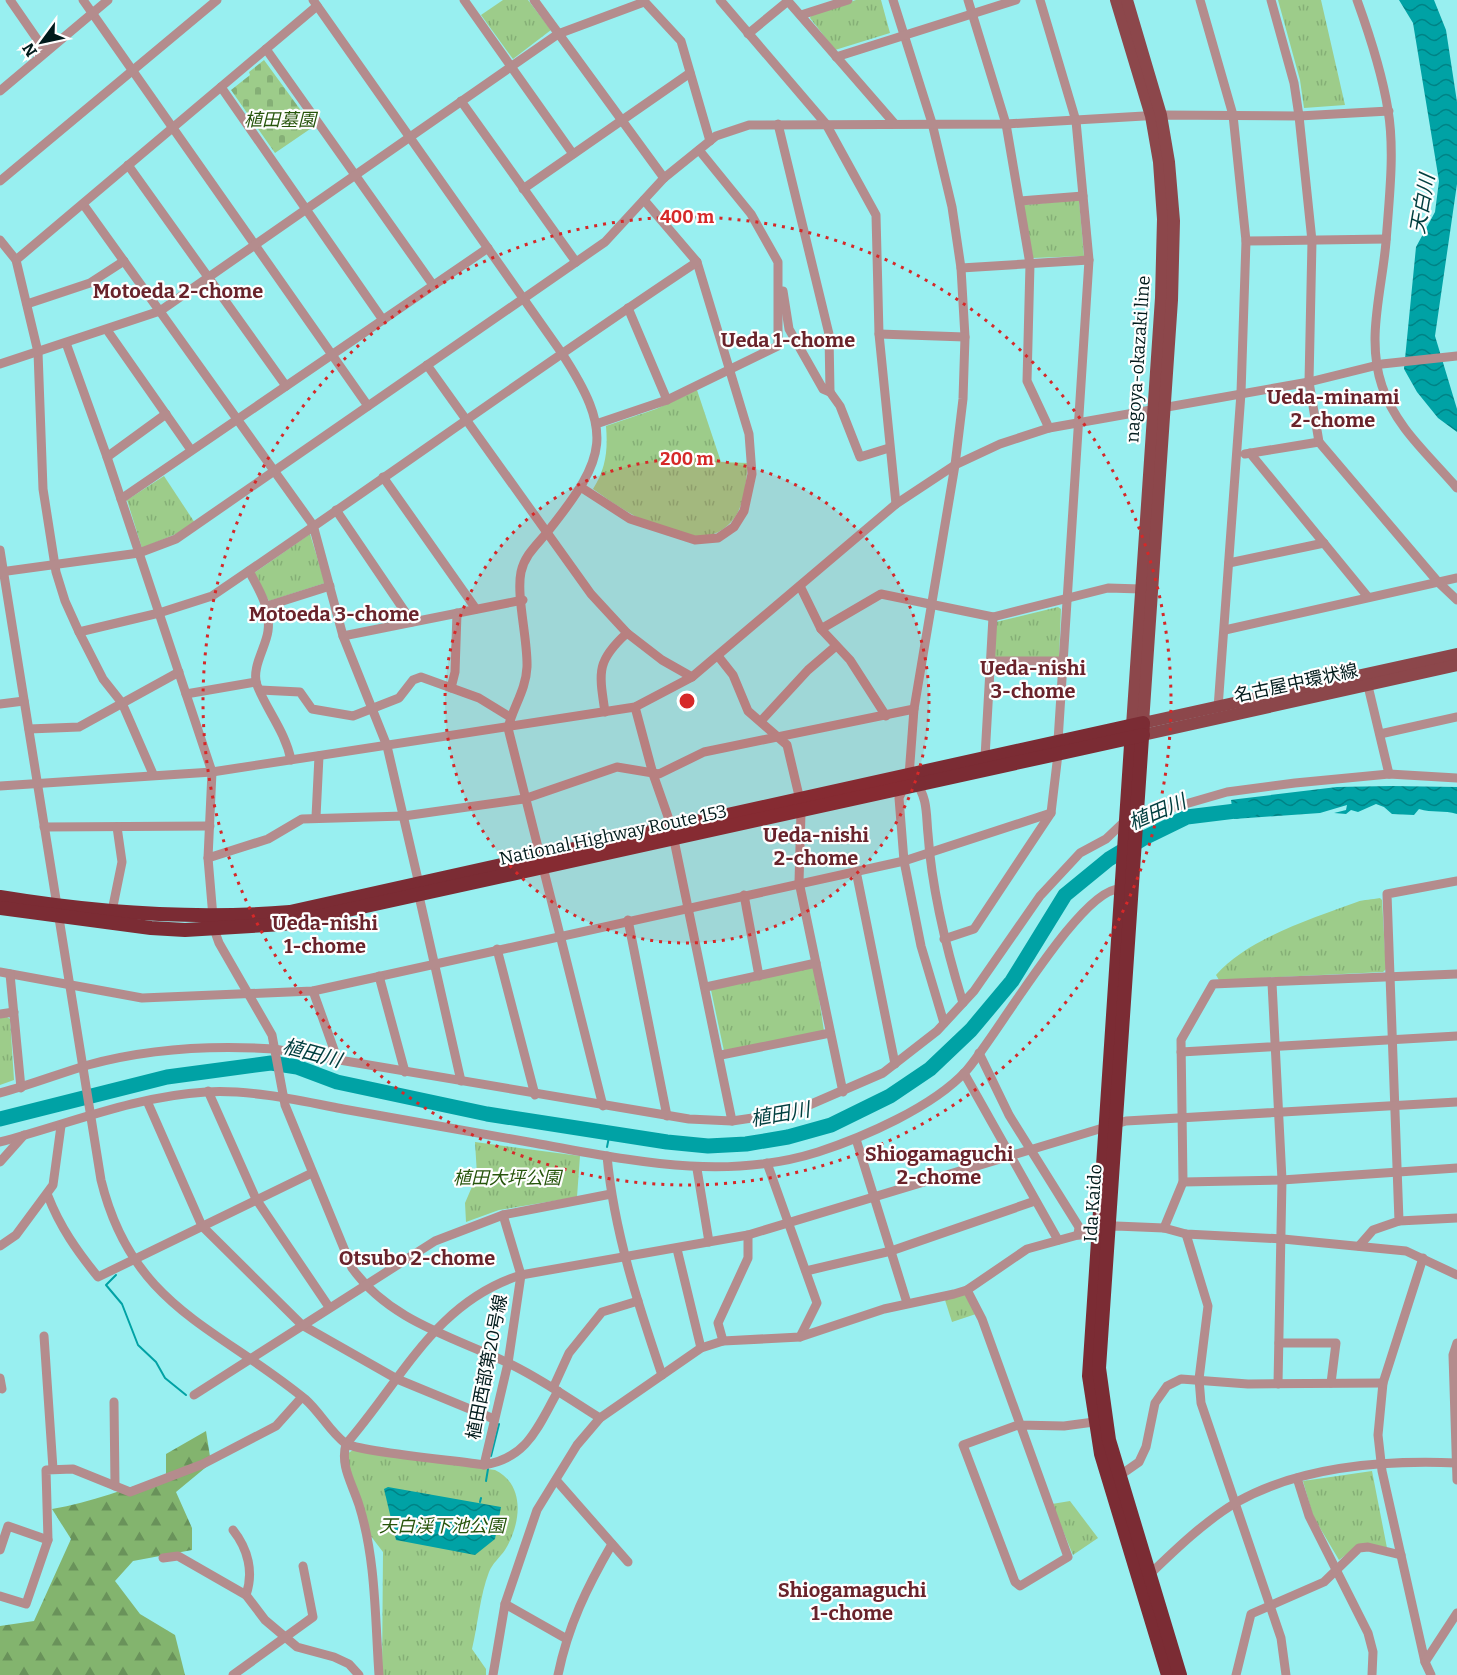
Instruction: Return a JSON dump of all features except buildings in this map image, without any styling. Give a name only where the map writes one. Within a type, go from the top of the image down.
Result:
[{"type":"highway","name":"National Highway Route 153","points":[[0,897],[57,911],[151,928],[214,923],[284,924],[419,890],[1138,731]]},
{"type":"highway","name":"Ida Kaido","points":[[1138,731],[1125,880],[1110,1125],[1109,1227],[1099,1368],[1104,1415],[1119,1476],[1180,1675]]},
{"type":"highway","name":"National Highway Route 153","points":[[910,783],[985,758],[1058,748]]},
{"type":"highway","name":"Ida Kaido","points":[[1125,880],[1110,1125],[1097,1235],[1089,1376],[1094,1422],[1101,1454],[1168,1675]]},
{"type":"highway","name":"National Highway Route 153","points":[[0,908],[112,911],[214,923]]},
{"type":"main road","name":"nagoya-okazaki line","points":[[1116,0],[1156,116]]},
{"type":"main road","name":"nagoya-okazaki line","points":[[1127,0],[1169,162],[1174,221],[1159,407],[1138,731]]},
{"type":"main road","name":"nagoya-okazaki line","points":[[1138,731],[1141,589],[1159,407]]},
{"type":"main road","name":"名古屋中環状線","points":[[1138,731],[1218,708],[1457,654]]},
{"type":"main road","name":"名古屋中環状線","points":[[1138,731],[1368,686],[1457,665]]},
{"type":"street","points":[[10,0],[46,52]]},
{"type":"street","points":[[83,0],[368,406]]},
{"type":"street","points":[[0,90],[108,0]]},
{"type":"street","points":[[0,181],[217,0]]},
{"type":"street","points":[[464,0],[573,154]]},
{"type":"street","points":[[534,0],[664,178]]},
{"type":"street","points":[[720,0],[826,124],[876,215],[879,334],[896,504]]},
{"type":"street","points":[[801,15],[848,0]]},
{"type":"street","points":[[893,0],[932,123],[951,207],[961,268],[965,337],[963,399],[956,465],[914,709],[910,783],[899,798],[904,861],[921,946],[944,1023]]},
{"type":"street","points":[[968,0],[1006,124],[1030,264],[1027,381],[1049,428]]},
{"type":"street","points":[[836,57],[1016,0]]},
{"type":"street","points":[[944,939],[974,929],[1051,813],[1058,748],[1089,260],[1076,121],[1040,0]]},
{"type":"street","points":[[1200,0],[1233,115],[1246,241],[1241,393],[1218,708]]},
{"type":"street","points":[[1271,0],[1294,83],[1299,116],[1312,241],[1309,382],[1319,442],[1438,582],[1457,600]]},
{"type":"street","points":[[1357,0],[1373,44],[1389,111],[1386,239],[1374,339],[1379,365],[1393,411],[1409,436],[1456,487]]},
{"type":"street","points":[[0,364],[160,312],[558,34],[643,1],[681,41],[710,141]]},
{"type":"street","points":[[748,34],[788,1],[894,123]]},
{"type":"street","points":[[16,260],[266,49],[315,3],[561,352],[585,389],[596,424],[595,457],[582,488],[528,554],[521,571],[526,676],[525,686],[510,717],[508,728],[603,1106]]},
{"type":"street","points":[[266,49],[433,285]]},
{"type":"street","points":[[523,189],[690,73]]},
{"type":"street","points":[[221,87],[383,320]]},
{"type":"street","points":[[461,101],[576,262]]},
{"type":"street","points":[[2,572],[139,553],[177,539],[576,262],[623,226],[664,178],[716,136],[749,124],[1006,124],[1156,116],[1299,116],[1389,111]]},
{"type":"street","points":[[778,124],[829,333],[830,392]]},
{"type":"street","points":[[699,150],[751,214],[778,262],[789,329],[823,389],[830,392],[840,406],[860,457],[889,448]]},
{"type":"street","points":[[128,165],[286,386]]},
{"type":"street","points":[[1020,201],[1083,196]]},
{"type":"street","points":[[582,488],[630,519],[695,540],[718,538],[734,527],[744,511],[752,474],[749,434],[697,262],[644,200]]},
{"type":"street","points":[[83,204],[314,525],[343,636],[387,746],[461,1081]]},
{"type":"street","points":[[1246,241],[1386,239]]},
{"type":"street","points":[[0,240],[16,260],[38,352],[44,489],[55,564],[65,601],[103,679],[122,703],[153,774]]},
{"type":"street","points":[[121,499],[488,248]]},
{"type":"street","points":[[961,268],[1089,260]]},
{"type":"street","points":[[27,304],[90,284],[124,261]]},
{"type":"street","points":[[79,632],[159,613],[212,596],[508,393],[561,352],[697,262]]},
{"type":"street","points":[[596,424],[667,400],[778,346],[778,262]]},
{"type":"street","points":[[628,308],[667,400]]},
{"type":"street","points":[[106,330],[191,450]]},
{"type":"street","points":[[879,334],[965,337]]},
{"type":"street","points":[[66,343],[107,457],[212,771],[208,858],[214,923],[219,943],[272,1035],[284,1096],[312,1173],[352,1268],[364,1286],[390,1308],[434,1331],[508,1363],[600,1418]]},
{"type":"street","points":[[0,786],[212,771],[635,707],[693,677],[896,504],[956,465],[1000,444],[1049,428],[1309,382],[1379,365],[1457,356]]},
{"type":"street","points":[[427,365],[591,594],[627,633],[662,660],[693,677]]},
{"type":"street","points":[[107,457],[166,414]]},
{"type":"street","points":[[1237,455],[1319,442]]},
{"type":"street","points":[[1250,453],[1368,597]]},
{"type":"street","points":[[383,477],[476,609]]},
{"type":"street","points":[[336,510],[412,622]]},
{"type":"street","points":[[1229,563],[1324,543]]},
{"type":"street","points":[[0,550],[57,911],[107,1204],[118,1231],[152,1285],[180,1310],[302,1397],[346,1444],[484,1464],[501,1462],[525,1448],[555,1390],[569,1353],[602,1312],[638,1301]]},
{"type":"street","points":[[249,571],[267,606],[268,632],[260,654],[258,686],[287,740],[291,760]]},
{"type":"street","points":[[1225,630],[1457,579]]},
{"type":"street","points":[[267,606],[330,586]]},
{"type":"street","points":[[800,586],[821,629],[850,660],[886,716]]},
{"type":"street","points":[[821,629],[880,594],[993,617],[1108,588],[1141,589]]},
{"type":"street","points":[[343,636],[523,600]]},
{"type":"street","points":[[451,688],[455,672],[457,613]]},
{"type":"street","points":[[985,758],[993,617]]},
{"type":"street","points":[[605,712],[600,679],[607,651],[627,633]]},
{"type":"street","points":[[761,722],[808,670],[837,646]]},
{"type":"street","points":[[718,656],[733,675],[748,711],[788,745],[801,806],[799,882],[843,1092]]},
{"type":"street","points":[[991,661],[1063,661]]},
{"type":"street","points":[[29,729],[79,728],[179,672]]},
{"type":"street","points":[[186,693],[258,686],[300,692],[312,709],[353,716],[399,698],[412,680],[421,677],[479,698],[510,717]]},
{"type":"street","points":[[1368,686],[1389,774]]},
{"type":"street","points":[[0,704],[24,701]]},
{"type":"street","points":[[635,707],[653,774],[673,834],[732,1121]]},
{"type":"street","points":[[208,858],[268,839],[302,819],[404,816],[524,799],[617,767],[659,774],[704,752],[775,735],[914,709]]},
{"type":"street","points":[[1380,734],[1457,717]]},
{"type":"street","points":[[316,817],[319,756]]},
{"type":"street","points":[[0,1093],[83,1069],[180,1048],[223,1046],[274,1050],[667,1116],[732,1121],[793,1112],[883,1073],[944,1023],[963,1003],[1040,896],[1080,853],[1106,838],[1227,792],[1389,774],[1457,778]]},
{"type":"street","points":[[910,783],[925,795],[929,854],[944,939],[963,1003]]},
{"type":"street","points":[[0,972],[142,998],[313,991],[799,882],[904,861],[1051,813]]},
{"type":"street","points":[[44,827],[210,826]]},
{"type":"street","points":[[112,911],[122,862],[117,827]]},
{"type":"street","points":[[856,871],[895,1064]]},
{"type":"street","points":[[0,1142],[61,1126],[90,1112],[208,1091],[284,1096],[607,1156],[697,1169],[767,1163],[795,1158],[856,1139],[912,1110],[964,1073],[1068,930],[1097,897],[1125,880]]},
{"type":"street","points":[[1399,1221],[1386,894],[1457,880]]},
{"type":"street","points":[[744,895],[759,976]]},
{"type":"street","points":[[628,920],[667,1116]]},
{"type":"street","points":[[496,949],[535,1095]]},
{"type":"street","points":[[706,987],[816,963]]},
{"type":"street","points":[[10,974],[21,1088]]},
{"type":"street","points":[[1164,1228],[1183,1182],[1181,1040],[1214,984],[1457,974]]},
{"type":"street","points":[[379,976],[405,1072]]},
{"type":"street","points":[[1272,983],[1283,1239],[1278,1384]]},
{"type":"street","points":[[313,991],[338,1061]]},
{"type":"street","points":[[0,1014],[14,1012]]},
{"type":"street","points":[[720,1055],[830,1033]]},
{"type":"street","points":[[1180,1052],[1457,1036]]},
{"type":"street","points":[[979,1053],[1029,1148],[1079,1227],[1078,1235]]},
{"type":"street","points":[[964,1073],[1058,1240]]},
{"type":"street","points":[[208,1091],[256,1199],[329,1307]]},
{"type":"street","points":[[147,1101],[202,1226],[302,1325],[397,1379],[494,1419]]},
{"type":"street","points":[[379,1675],[370,1550],[359,1506],[342,1459],[346,1444],[434,1331],[470,1298],[487,1288],[521,1275],[748,1235],[1110,1125],[1182,1118],[1457,1102]]},
{"type":"street","points":[[0,1246],[16,1235],[48,1196],[54,1185],[61,1126]]},
{"type":"street","points":[[0,1162],[24,1135]]},
{"type":"street","points":[[856,1139],[907,1303]]},
{"type":"street","points":[[607,1156],[610,1194],[625,1257],[663,1375]]},
{"type":"street","points":[[767,1163],[817,1303],[800,1337]]},
{"type":"street","points":[[1183,1182],[1282,1180],[1457,1168]]},
{"type":"street","points":[[697,1169],[709,1242]]},
{"type":"street","points":[[48,1196],[59,1223],[98,1277],[312,1173]]},
{"type":"street","points":[[194,1395],[435,1241],[503,1215],[610,1194]]},
{"type":"street","points":[[806,1271],[891,1251],[1035,1201]]},
{"type":"street","points":[[503,1215],[521,1275]]},
{"type":"street","points":[[1359,1246],[1373,1230],[1399,1221],[1457,1218]]},
{"type":"street","points":[[493,1675],[505,1604],[537,1510],[577,1445],[600,1418],[701,1348],[723,1341],[800,1337],[907,1303],[967,1290],[1027,1249],[1078,1235],[1097,1235],[1109,1227],[1164,1228],[1186,1234],[1283,1239],[1406,1251],[1457,1275]]},
{"type":"street","points":[[1186,1234],[1208,1306],[1199,1379],[1201,1403],[1281,1638],[1286,1675]]},
{"type":"street","points":[[723,1341],[718,1323],[748,1258],[748,1235]]},
{"type":"street","points":[[677,1249],[701,1348]]},
{"type":"street","points":[[1423,1258],[1383,1383],[1378,1435],[1401,1555],[1425,1662],[1431,1675]]},
{"type":"street","name":"植田西部第20号線","points":[[484,1464],[508,1363],[521,1275]]},
{"type":"street","points":[[967,1290],[982,1320],[1018,1425],[1068,1557],[1020,1586],[1015,1582],[963,1445],[1018,1425],[1064,1426],[1094,1422]]},
{"type":"street","points":[[44,1336],[53,1469]]},
{"type":"street","points":[[1280,1343],[1336,1343],[1331,1383]]},
{"type":"street","points":[[1457,1343],[1454,1355],[1457,1480]]},
{"type":"street","points":[[0,1378],[2,1389]]},
{"type":"street","points":[[1119,1476],[1139,1462],[1146,1447],[1155,1403],[1167,1386],[1181,1379],[1278,1384],[1383,1383]]},
{"type":"street","points":[[0,1596],[26,1604],[48,1540],[46,1470],[73,1469],[130,1492],[203,1464],[276,1426],[302,1397]]},
{"type":"street","points":[[114,1401],[115,1486]]},
{"type":"street","points":[[1149,1575],[1179,1546],[1235,1503],[1260,1490],[1297,1478],[1382,1465],[1456,1462]]},
{"type":"street","points":[[1297,1478],[1309,1516],[1368,1633],[1373,1652],[1372,1675]]},
{"type":"street","points":[[556,1480],[628,1562]]},
{"type":"street","points":[[0,1550],[8,1526],[48,1540]]},
{"type":"street","points":[[233,1530],[243,1542],[248,1561],[251,1581],[246,1595]]},
{"type":"street","points":[[558,1675],[565,1638],[589,1583],[612,1544]]},
{"type":"street","points":[[1236,1675],[1251,1614],[1324,1582],[1359,1548],[1368,1547],[1401,1555]]},
{"type":"street","points":[[163,1558],[178,1556],[246,1595],[264,1620],[297,1647],[334,1657],[349,1664],[359,1675]]},
{"type":"street","points":[[233,1675],[313,1617],[303,1566]]},
{"type":"street","points":[[505,1604],[565,1638]]},
{"type":"street","points":[[1425,1662],[1457,1613]]},
{"type":"green space","points":[[503,0],[528,0],[551,30],[513,59],[481,15]]},
{"type":"green space","points":[[856,0],[881,0],[890,33],[835,50],[810,18],[811,15]]},
{"type":"green space","points":[[1278,0],[1321,0],[1345,105],[1304,108],[1300,80]]},
{"type":"green space","name":"植田墓園","points":[[264,60],[313,127],[275,153],[231,90]]},
{"type":"green space","points":[[1079,200],[1084,256],[1033,258],[1023,205]]},
{"type":"green space","points":[[697,390],[721,462],[748,463],[743,498],[735,517],[721,531],[704,536],[685,536],[644,521],[593,489],[601,474],[605,459],[606,426],[656,409]]},
{"type":"green space","points":[[164,476],[195,523],[176,534],[142,548],[127,500]]},
{"type":"green space","points":[[310,534],[325,583],[269,601],[254,573]]},
{"type":"green space","points":[[1058,607],[1061,609],[1059,658],[994,657],[996,622]]},
{"type":"green space","points":[[1380,898],[1382,900],[1386,969],[1383,972],[1219,980],[1216,975],[1245,951],[1282,931],[1360,901]]},
{"type":"green space","points":[[814,966],[824,1031],[724,1051],[711,990]]},
{"type":"green space","points":[[0,1018],[10,1019],[14,1080],[0,1085]]},
{"type":"green space","name":"植田大坪公園","points":[[475,1142],[580,1156],[577,1197],[499,1210],[466,1222],[465,1203],[477,1175]]},
{"type":"green space","points":[[966,1294],[976,1314],[952,1322],[945,1300]]},
{"type":"green space","points":[[206,1431],[211,1463],[176,1492],[192,1528],[192,1550],[133,1561],[115,1581],[140,1614],[175,1635],[185,1675],[0,1675],[0,1626],[34,1621],[71,1539],[52,1509],[95,1499],[166,1476],[166,1454]]},
{"type":"green space","name":"天白渓下池公園","points":[[353,1450],[495,1470],[512,1485],[518,1506],[515,1529],[505,1550],[489,1572],[472,1649],[486,1669],[486,1675],[382,1675],[383,1552],[370,1535],[346,1461],[347,1454]]},
{"type":"green space","points":[[1372,1471],[1387,1548],[1372,1545],[1361,1546],[1339,1560],[1313,1516],[1303,1481]]},
{"type":"green space","points":[[1070,1501],[1098,1538],[1073,1555],[1052,1504]]},
{"type":"water","name":"天白川","points":[[1399,0],[1434,0],[1446,30],[1457,102],[1457,184],[1435,336],[1457,409],[1457,432],[1438,418],[1417,392],[1404,369],[1416,247],[1435,212],[1439,181],[1413,23]]},
{"type":"water","points":[[1337,787],[1457,787],[1457,814],[1419,809],[1414,815],[1392,814],[1376,804],[1358,812],[1351,810],[1346,814],[1334,813],[1346,810],[1347,805],[1320,813],[1234,819],[1231,800]]},
{"type":"water","points":[[388,1487],[501,1507],[495,1539],[475,1555],[396,1540],[384,1489]]},
{"type":"waterway","name":"植田川","points":[[0,1119],[167,1077],[271,1063],[297,1067],[337,1082],[487,1114],[667,1142],[708,1146],[746,1144],[788,1137],[831,1125],[890,1096],[930,1069],[971,1030],[1012,981],[1065,895],[1109,859],[1144,838],[1187,817],[1252,809]]},
{"type":"waterway","points":[[607,1147],[610,1132]]},
{"type":"waterway","points":[[116,1275],[106,1285],[122,1304],[138,1345],[156,1362],[165,1378],[186,1395]]},
{"type":"waterway","points":[[491,1456],[499,1424]]},
{"type":"waterway","points":[[486,1481],[488,1469]]},
{"type":"waterway","points":[[480,1502],[481,1498]]},
{"type":"district","name":"Motoeda 2-chome","points":[[178,291]]},
{"type":"district","name":"Ueda 1-chome","points":[[788,340]]},
{"type":"district","name":"Ueda-minami 2-chome","points":[[1333,408]]},
{"type":"district","name":"Motoeda 3-chome","points":[[334,614]]},
{"type":"district","name":"Ueda-nishi 3-chome","points":[[1033,680]]},
{"type":"district","name":"Ueda-nishi 2-chome","points":[[816,846]]},
{"type":"district","name":"Ueda-nishi 1-chome","points":[[325,934]]},
{"type":"district","name":"Shiogamaguchi 2-chome","points":[[939,1166]]},
{"type":"district","name":"Otsubo 2-chome","points":[[417,1258]]},
{"type":"district","name":"Shiogamaguchi 1-chome","points":[[852,1602]]}]
